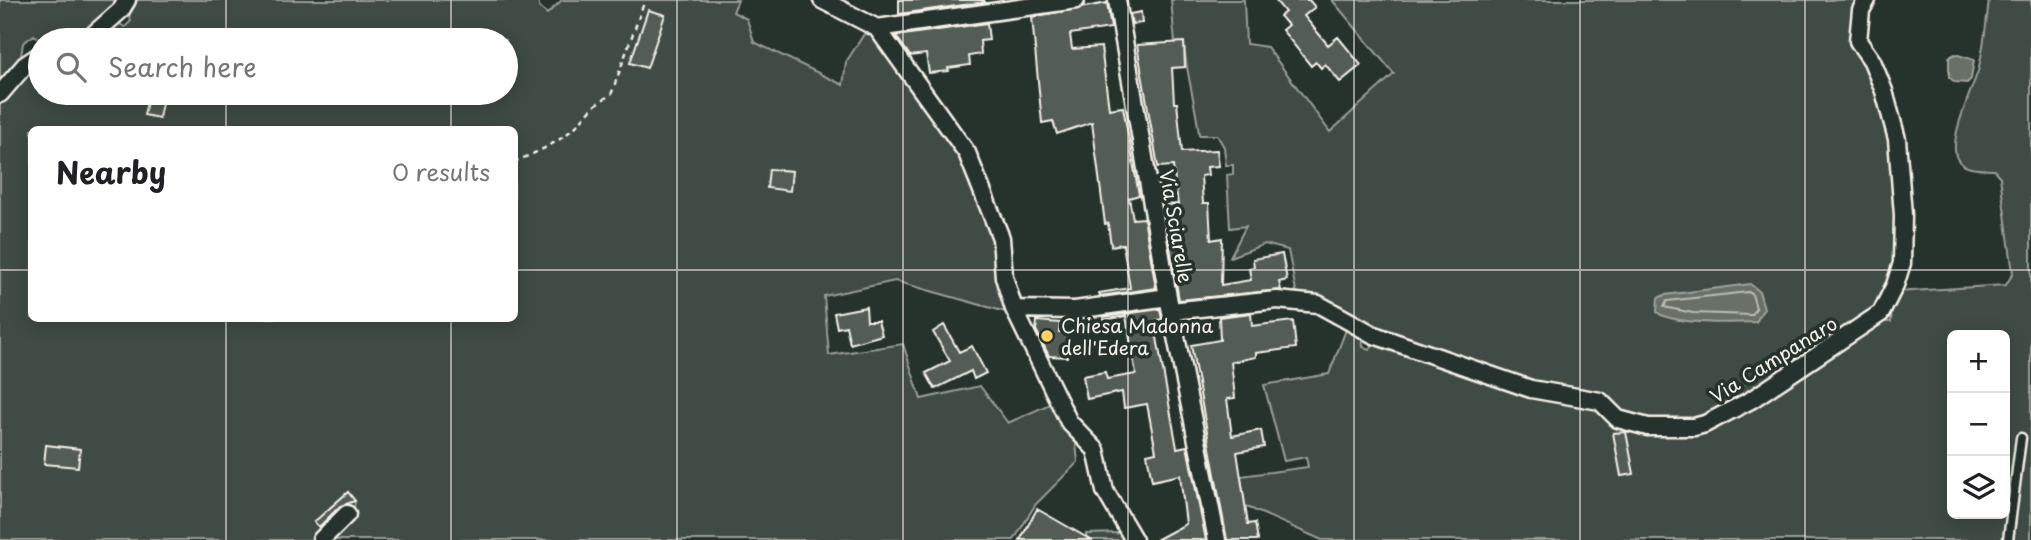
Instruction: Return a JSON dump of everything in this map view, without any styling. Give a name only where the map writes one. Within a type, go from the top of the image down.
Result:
[{"type":"street","points":[[101,28],[121,10],[127,0]]},
{"type":"street","points":[[822,0],[877,28],[967,153],[1001,238],[1004,277],[1014,309],[1069,422],[1096,450],[1105,491],[1135,540]]},
{"type":"street","points":[[877,28],[1076,0]]},
{"type":"street","name":"Via Sciarelle","points":[[1117,0],[1169,304],[1217,540]]},
{"type":"street","name":"Via Campanaro","points":[[1014,309],[1075,310],[1277,300],[1318,304],[1374,335],[1531,389],[1600,401],[1618,419],[1648,427],[1694,428],[1705,425],[1751,400],[1881,313],[1895,285],[1902,263],[1903,215],[1897,139],[1884,91],[1872,61],[1858,41],[1861,10],[1867,0]]},
{"type":"street","points":[[0,93],[28,64]]},
{"type":"street","points":[[321,540],[347,514]]},
{"type":"lane","points":[[2008,540],[2018,443],[2021,438]]},
{"type":"path","points":[[518,160],[559,139],[578,124],[588,108],[611,95],[645,0]]},
{"type":"shaded area","points":[[0,0],[122,0],[90,28],[28,28],[28,39],[23,43],[20,63],[0,88]]},
{"type":"shaded area","points":[[132,0],[539,0],[539,7],[547,14],[562,0],[738,0],[733,12],[747,19],[754,42],[843,85],[846,62],[864,34],[877,35],[963,154],[998,238],[999,278],[1006,312],[895,281],[824,296],[829,355],[903,344],[921,399],[980,386],[1008,423],[1052,403],[1075,435],[1078,462],[1035,505],[1014,540],[333,540],[340,533],[340,526],[353,515],[355,501],[348,492],[330,508],[337,517],[315,540],[0,540],[0,99],[28,72],[28,105],[518,105],[518,28],[109,28],[116,22],[125,27],[131,21],[127,9]]},
{"type":"shaded area","points":[[1171,0],[1244,0],[1246,44],[1267,47],[1330,132],[1394,74],[1332,0],[1860,0],[1868,61],[1894,146],[1898,261],[1871,316],[1704,421],[1651,422],[1374,331],[1296,291],[1288,250],[1265,244],[1230,257],[1246,226],[1230,228],[1227,175],[1233,174],[1233,165],[1226,165],[1224,147],[1217,135],[1199,135],[1184,43],[1175,43]]},
{"type":"shaded area","points":[[1989,0],[2031,0],[2031,540],[1322,540],[1245,506],[1241,476],[1308,467],[1306,457],[1284,461],[1264,385],[1329,374],[1347,327],[1362,333],[1363,347],[1370,349],[1377,339],[1594,403],[1605,418],[1618,424],[1695,432],[1873,322],[1891,322],[1895,292],[2006,285],[2013,273],[2000,177],[1994,170],[1974,169],[1961,164],[1955,152],[1957,129],[1978,71]]},
{"type":"shaded area","points":[[1120,533],[1123,540],[1087,540],[1086,534]]},
{"type":"water","points":[[1955,54],[1974,60],[1971,79],[1967,83],[1955,82],[1949,77],[1949,57]]},
{"type":"water","points":[[1750,284],[1759,291],[1764,308],[1756,322],[1689,321],[1657,312],[1658,298],[1665,295]]},
{"type":"building","points":[[899,0],[984,0],[985,2],[899,14]]},
{"type":"building","points":[[1275,0],[1309,0],[1315,7],[1304,16],[1328,45],[1338,37],[1361,65],[1340,82],[1325,64],[1321,68],[1316,62],[1311,66],[1282,30],[1288,25],[1280,16],[1285,12]]},
{"type":"building","points":[[1107,3],[1111,28],[1070,34],[1072,49],[1101,47],[1109,109],[1123,107],[1139,195],[1129,198],[1133,219],[1144,218],[1156,288],[1100,296],[1099,293],[1130,288],[1123,244],[1111,246],[1108,223],[1105,224],[1092,122],[1057,134],[1053,121],[1042,123],[1032,17]]},
{"type":"building","points":[[648,10],[665,15],[647,68],[630,63]]},
{"type":"building","points":[[1141,12],[1142,23],[1132,24],[1130,14]]},
{"type":"building","points":[[987,23],[989,40],[980,41],[981,54],[969,56],[970,65],[948,68],[949,71],[929,73],[926,54],[910,56],[896,36]]},
{"type":"building","points":[[1184,42],[1185,67],[1172,68],[1174,103],[1177,103],[1182,152],[1217,150],[1219,166],[1207,167],[1208,175],[1201,176],[1203,203],[1209,203],[1211,240],[1222,238],[1221,285],[1251,280],[1249,268],[1254,267],[1253,259],[1282,254],[1287,280],[1279,282],[1281,290],[1179,300],[1166,205],[1178,204],[1173,166],[1158,167],[1137,45]]},
{"type":"building","points":[[146,105],[162,105],[159,118],[144,115]]},
{"type":"building","points":[[769,169],[792,171],[790,191],[767,188]]},
{"type":"building","points":[[866,307],[867,321],[878,321],[882,335],[850,344],[846,326],[837,328],[834,313]]},
{"type":"building","points":[[1160,309],[1162,319],[1154,321],[1177,448],[1187,446],[1206,540],[1156,540],[1186,524],[1180,475],[1152,481],[1147,454],[1156,452],[1147,404],[1124,408],[1122,392],[1087,399],[1083,376],[1105,372],[1107,379],[1136,374],[1126,316],[1103,320],[1103,317]]},
{"type":"building","points":[[1251,313],[1252,326],[1293,321],[1296,348],[1256,353],[1256,357],[1231,362],[1235,398],[1227,399],[1232,436],[1261,430],[1264,447],[1237,452],[1248,524],[1255,523],[1258,540],[1227,540],[1191,345],[1220,340],[1219,317]]},
{"type":"building","name":"Chiesa Madonna dell'Edera","points":[[1037,321],[1060,323],[1059,332],[1069,332],[1067,357],[1049,356],[1036,330]]},
{"type":"building","points":[[944,325],[959,352],[972,346],[986,373],[974,379],[971,371],[935,389],[926,373],[950,361],[933,332]]},
{"type":"building","points":[[1626,432],[1634,474],[1621,476],[1613,433]]},
{"type":"building","points":[[46,445],[80,449],[78,467],[44,464]]},
{"type":"building","points":[[348,492],[355,501],[340,506],[319,527],[314,522]]},
{"type":"building","points":[[1037,509],[1091,540],[1020,540]]},
{"type":"place","name":"Chiesa Madonna dell'Edera","points":[[1047,336]]}]
